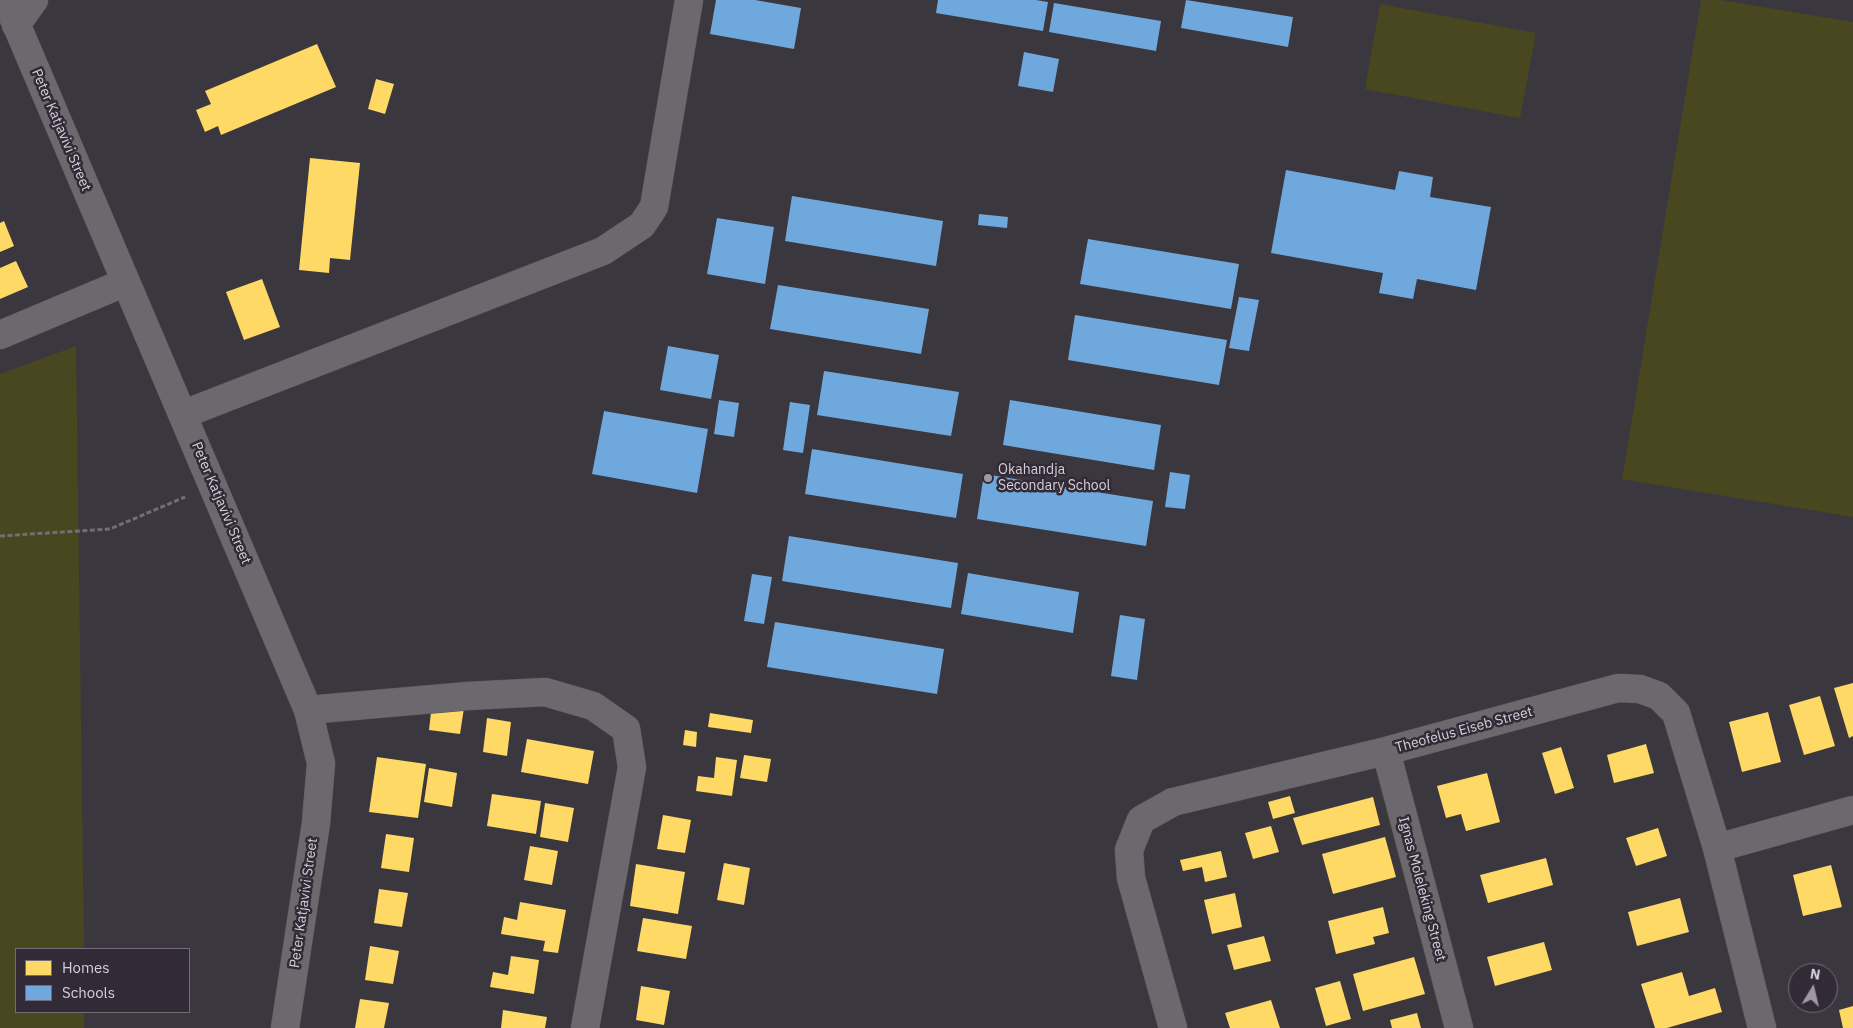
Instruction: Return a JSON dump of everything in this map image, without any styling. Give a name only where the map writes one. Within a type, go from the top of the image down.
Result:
[{"type":"street","name":"Peter Katjavivi Street","points":[[6,0],[184,414],[308,710],[321,764],[316,823],[285,1028]]},
{"type":"street","points":[[16,25],[34,0]]},
{"type":"street","points":[[184,414],[603,251],[642,225],[654,207],[689,0]]},
{"type":"street","points":[[0,335],[126,282]]},
{"type":"street","name":"Theofelus Eiseb Street","points":[[1172,1028],[1131,878],[1129,850],[1141,820],[1173,802],[1386,751],[1618,688],[1640,689],[1659,696],[1676,713],[1718,848],[1762,1028]]},
{"type":"street","points":[[308,710],[468,696],[545,692],[593,706],[626,729],[632,767],[585,1028]]},
{"type":"street","name":"Ignas Moleleking Street","points":[[1386,751],[1459,1028]]},
{"type":"street","points":[[1718,848],[1853,810]]},
{"type":"path","points":[[0,536],[110,529],[213,485]]},
{"type":"shaded area","points":[[1701,0],[1720,0],[1853,22],[1853,517],[1622,479]]},
{"type":"shaded area","points":[[1380,4],[1536,33],[1520,118],[1365,89]]},
{"type":"shaded area","points":[[76,346],[84,948],[15,948],[15,1013],[84,1013],[84,1028],[0,1028],[0,374]]},
{"type":"building: Homes","points":[[317,44],[336,87],[221,135],[218,126],[205,132],[196,110],[211,104],[205,91]]},
{"type":"building: Homes","points":[[376,79],[394,84],[385,114],[368,109]]},
{"type":"building: Homes","points":[[310,158],[360,163],[350,260],[330,258],[329,273],[299,270]]},
{"type":"building: Homes","points":[[4,221],[14,246],[0,252],[0,223]]},
{"type":"building: Homes","points":[[16,261],[28,287],[0,299],[0,268]]},
{"type":"building: Homes","points":[[262,279],[280,327],[244,340],[226,292]]},
{"type":"building: Homes","points":[[1853,683],[1853,736],[1849,738],[1834,688]]},
{"type":"building: Homes","points":[[1820,696],[1835,746],[1804,755],[1789,705]]},
{"type":"building: Homes","points":[[432,704],[464,708],[460,734],[429,730]]},
{"type":"building: Homes","points":[[1768,712],[1781,762],[1742,772],[1729,722]]},
{"type":"building: Homes","points":[[710,713],[753,720],[751,733],[708,727]]},
{"type":"building: Homes","points":[[487,718],[511,722],[507,756],[483,752]]},
{"type":"building: Homes","points":[[685,730],[697,732],[696,747],[683,745]]},
{"type":"building: Homes","points":[[527,739],[594,751],[588,784],[521,772]]},
{"type":"building: Homes","points":[[1646,744],[1654,773],[1614,783],[1607,755]]},
{"type":"building: Homes","points":[[1561,747],[1574,788],[1555,794],[1542,753]]},
{"type":"building: Homes","points":[[744,755],[771,759],[767,782],[740,778]]},
{"type":"building: Homes","points":[[377,757],[426,764],[418,818],[369,812]]},
{"type":"building: Homes","points":[[716,757],[737,760],[732,796],[696,791],[698,776],[714,778]]},
{"type":"building: Homes","points":[[429,768],[457,773],[452,807],[424,802]]},
{"type":"building: Homes","points":[[1487,773],[1500,822],[1466,831],[1461,814],[1446,818],[1437,786]]},
{"type":"building: Homes","points":[[492,794],[541,801],[536,834],[487,826]]},
{"type":"building: Homes","points":[[1290,796],[1295,813],[1273,819],[1268,802]]},
{"type":"building: Homes","points":[[1373,797],[1380,825],[1302,845],[1293,818]]},
{"type":"building: Homes","points":[[545,803],[574,808],[568,842],[540,837]]},
{"type":"building: Homes","points":[[663,815],[691,820],[685,853],[657,849]]},
{"type":"building: Homes","points":[[1271,826],[1279,852],[1253,859],[1245,833]]},
{"type":"building: Homes","points":[[1658,828],[1667,856],[1636,866],[1626,838]]},
{"type":"building: Homes","points":[[386,834],[414,838],[409,872],[381,868]]},
{"type":"building: Homes","points":[[1385,837],[1396,877],[1333,894],[1322,854]]},
{"type":"building: Homes","points":[[530,846],[558,851],[552,885],[524,880]]},
{"type":"building: Homes","points":[[1221,851],[1227,877],[1205,882],[1202,867],[1183,871],[1180,860]]},
{"type":"building: Homes","points":[[1546,858],[1553,885],[1488,903],[1480,875]]},
{"type":"building: Homes","points":[[724,863],[750,868],[744,905],[717,900]]},
{"type":"building: Homes","points":[[636,864],[685,872],[678,914],[630,906]]},
{"type":"building: Homes","points":[[1831,865],[1842,907],[1803,916],[1793,875]]},
{"type":"building: Homes","points":[[379,889],[408,893],[402,927],[374,923]]},
{"type":"building: Homes","points":[[1235,893],[1242,927],[1212,934],[1204,900]]},
{"type":"building: Homes","points":[[1680,898],[1689,932],[1637,946],[1628,912]]},
{"type":"building: Homes","points":[[520,902],[566,910],[558,953],[543,951],[545,941],[501,934],[504,917],[517,920]]},
{"type":"building: Homes","points":[[1383,907],[1389,933],[1373,937],[1375,944],[1336,954],[1328,921]]},
{"type":"building: Homes","points":[[643,918],[692,926],[686,959],[637,951]]},
{"type":"building: Homes","points":[[1264,936],[1271,961],[1234,970],[1227,945]]},
{"type":"building: Homes","points":[[1544,942],[1552,970],[1495,986],[1487,957]]},
{"type":"building: Homes","points":[[370,946],[399,951],[393,984],[365,980]]},
{"type":"building: Homes","points":[[511,956],[539,960],[534,994],[490,987],[493,972],[508,975]]},
{"type":"building: Homes","points":[[1414,957],[1425,994],[1363,1011],[1353,974]]},
{"type":"building: Homes","points":[[1682,972],[1689,996],[1715,988],[1722,1012],[1667,1028],[1655,1028],[1641,984]]},
{"type":"building: Homes","points":[[1340,981],[1351,1019],[1326,1026],[1315,988]]},
{"type":"building: Homes","points":[[641,986],[670,991],[664,1025],[636,1020]]},
{"type":"building: Homes","points":[[360,999],[389,1003],[384,1028],[355,1028]]},
{"type":"building: Homes","points":[[1271,1000],[1280,1028],[1230,1028],[1225,1013]]},
{"type":"building: Homes","points":[[1853,1006],[1853,1028],[1843,1028],[1839,1010]]},
{"type":"building: Homes","points":[[503,1010],[547,1017],[545,1028],[501,1028]]},
{"type":"building: Homes","points":[[1417,1013],[1421,1028],[1392,1028],[1390,1020]]},
{"type":"building: Schools","points":[[716,0],[755,0],[801,8],[794,49],[710,34]]},
{"type":"building: Schools","points":[[938,0],[1036,0],[1048,2],[1043,31],[936,13]]},
{"type":"building: Schools","points":[[1186,0],[1293,17],[1288,47],[1181,28]]},
{"type":"building: Schools","points":[[1054,3],[1161,21],[1156,51],[1049,32]]},
{"type":"building: Schools","points":[[1024,52],[1059,59],[1053,92],[1018,86]]},
{"type":"building: Schools","points":[[1286,170],[1395,190],[1399,171],[1433,177],[1430,197],[1491,207],[1476,290],[1417,279],[1413,299],[1379,293],[1383,273],[1271,253]]},
{"type":"building: Schools","points":[[792,196],[943,221],[936,266],[785,241]]},
{"type":"building: Schools","points":[[979,214],[1008,217],[1007,228],[978,225]]},
{"type":"building: Schools","points":[[717,218],[774,227],[765,284],[707,274]]},
{"type":"building: Schools","points":[[1088,239],[1239,264],[1231,309],[1080,284]]},
{"type":"building: Schools","points":[[778,285],[929,309],[921,354],[770,329]]},
{"type":"building: Schools","points":[[1239,297],[1259,300],[1249,351],[1229,348]]},
{"type":"building: Schools","points":[[1075,315],[1227,340],[1219,385],[1068,360]]},
{"type":"building: Schools","points":[[668,346],[719,355],[711,399],[660,390]]},
{"type":"building: Schools","points":[[824,371],[959,392],[951,436],[817,415]]},
{"type":"building: Schools","points":[[719,400],[739,403],[734,437],[714,434]]},
{"type":"building: Schools","points":[[1010,400],[1161,425],[1154,470],[1003,445]]},
{"type":"building: Schools","points":[[790,402],[810,405],[803,453],[783,450]]},
{"type":"building: Schools","points":[[604,411],[708,429],[697,493],[592,474]]},
{"type":"building: Schools","points":[[812,449],[963,474],[956,518],[805,494]]},
{"type":"building: Schools","points":[[1170,472],[1190,475],[1185,509],[1165,507]]},
{"type":"building: Schools","points":[[984,474],[1153,501],[1146,546],[977,519]]},
{"type":"building: Schools","points":[[789,536],[958,563],[951,608],[782,581]]},
{"type":"building: Schools","points":[[968,573],[1079,592],[1073,633],[961,614]]},
{"type":"building: Schools","points":[[752,574],[772,577],[764,624],[744,621]]},
{"type":"building: Schools","points":[[1120,615],[1145,619],[1137,680],[1111,676]]},
{"type":"building: Schools","points":[[775,622],[944,649],[937,694],[767,667]]},
{"type":"place","name":"Okahandja Secondary School","points":[[988,478]]}]
